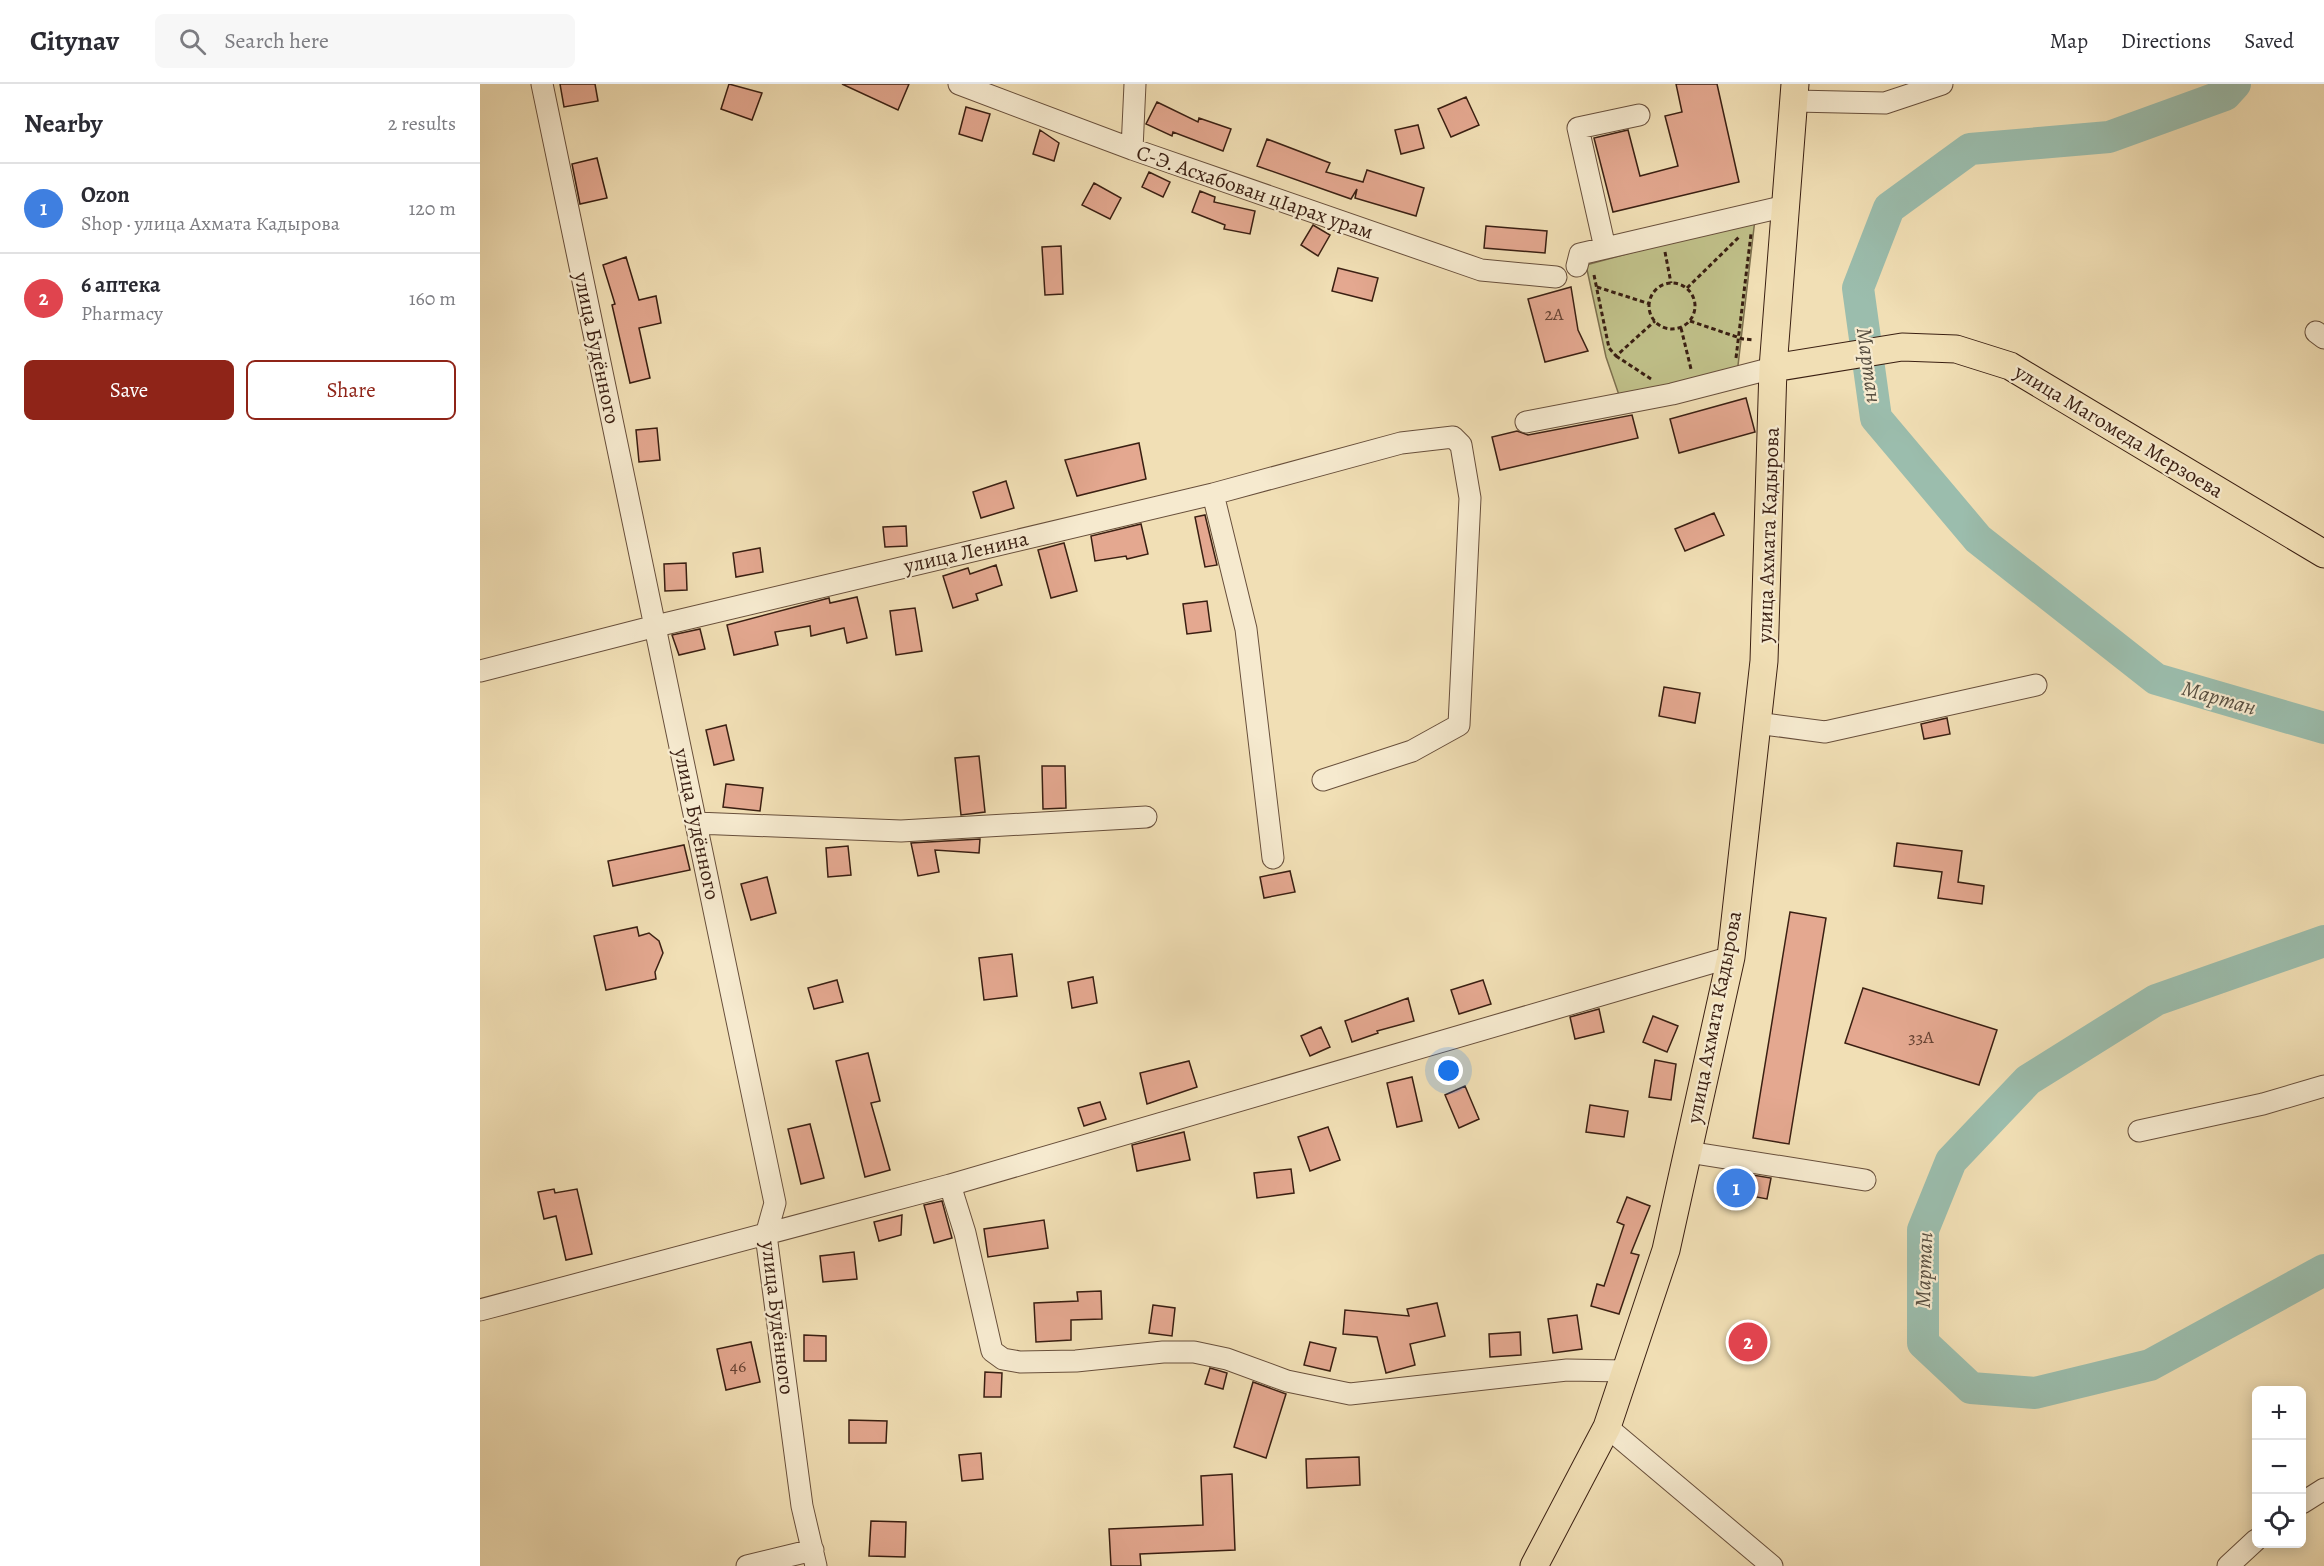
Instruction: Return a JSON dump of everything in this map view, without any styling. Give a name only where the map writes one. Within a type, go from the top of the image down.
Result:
[{"type":"main road","name":"улица Ахмата Кадырова","points":[[1534,1566],[1606,1427],[1666,1250],[1731,957],[1764,661],[1773,368],[1795,92]]},
{"type":"main road","name":"улица Магомеда Мерзоева","points":[[1773,368],[1902,347],[1956,349],[2010,366],[2324,554]]},
{"type":"street","name":"улица Будённого","points":[[542,84],[775,1203],[766,1235],[802,1506],[814,1558]]},
{"type":"street","name":"С-Э. Асхабован цIарах урам","points":[[959,84],[1132,149],[1481,270],[1556,277]]},
{"type":"street","points":[[1132,149],[1135,84]]},
{"type":"street","points":[[1795,92],[1885,103],[1942,84]]},
{"type":"street","points":[[1605,248],[1578,128],[1639,115]]},
{"type":"street","points":[[1585,267],[1580,254],[1786,206]]},
{"type":"street","points":[[1526,422],[1672,394],[1773,368]]},
{"type":"street","name":"улица Ленина","points":[[480,671],[656,626],[1213,494],[1401,443],[1453,437],[1461,445],[1470,498],[1459,725],[1412,751],[1323,780]]},
{"type":"street","points":[[1213,494],[1246,628],[1273,858]]},
{"type":"street","points":[[1757,723],[1825,732],[2036,686]]},
{"type":"street","points":[[696,823],[901,831],[1146,817]]},
{"type":"street","points":[[480,1310],[950,1185],[1731,957]]},
{"type":"street","points":[[2139,1131],[2263,1104],[2324,1086]]},
{"type":"street","points":[[1688,1152],[1865,1180]]},
{"type":"street","points":[[950,1185],[965,1233],[992,1351],[1003,1359],[1076,1361],[1163,1352],[1194,1352],[1227,1359],[1287,1381],[1350,1394],[1568,1370],[1625,1371]]},
{"type":"street","points":[[1606,1427],[1772,1566]]},
{"type":"street","points":[[2306,1500],[2324,1488]]},
{"type":"street","points":[[2228,1566],[2252,1544]]},
{"type":"street","points":[[747,1566],[814,1558]]},
{"type":"path","points":[[1690,321],[1741,338],[1752,224]]},
{"type":"path","points":[[1687,288],[1744,232]]},
{"type":"path","points":[[1585,267],[1596,287],[1609,348],[1616,356],[1655,321]]},
{"type":"path","points":[[1674,282],[1687,288],[1696,302],[1695,312],[1690,321],[1681,327],[1671,329],[1655,321],[1650,304],[1655,290],[1664,284],[1674,282]]},
{"type":"path","points":[[1596,287],[1650,304]]},
{"type":"path","points":[[1681,327],[1693,377]]},
{"type":"green space","points":[[1755,219],[1737,374],[1620,398],[1606,357],[1586,265]]},
{"type":"building","points":[[560,84],[595,84],[598,101],[564,107]]},
{"type":"building","points":[[729,84],[762,93],[752,120],[721,109]]},
{"type":"building","points":[[842,84],[909,84],[898,110]]},
{"type":"building","points":[[1676,84],[1717,84],[1739,182],[1613,212],[1594,138],[1628,130],[1640,176],[1678,166],[1665,116],[1682,112]]},
{"type":"building","points":[[1466,97],[1479,125],[1451,137],[1438,109]]},
{"type":"building","points":[[1157,102],[1198,122],[1199,118],[1231,129],[1223,151],[1173,132],[1172,136],[1146,124]]},
{"type":"building","points":[[966,107],[990,114],[982,141],[959,134]]},
{"type":"building","points":[[1418,125],[1424,148],[1401,154],[1395,130]]},
{"type":"building","points":[[1040,130],[1059,143],[1054,161],[1033,154]]},
{"type":"building","points":[[1267,139],[1330,163],[1326,172],[1363,182],[1367,170],[1424,188],[1416,216],[1355,198],[1357,189],[1351,199],[1257,166]]},
{"type":"building","points":[[597,158],[607,198],[580,204],[572,164]]},
{"type":"building","points":[[1149,172],[1170,182],[1163,197],[1142,187]]},
{"type":"building","points":[[1094,183],[1121,198],[1110,219],[1082,205]]},
{"type":"building","points":[[1200,191],[1215,197],[1214,202],[1255,211],[1250,234],[1224,229],[1225,225],[1192,212]]},
{"type":"building","points":[[1313,225],[1330,235],[1318,256],[1301,245]]},
{"type":"building","points":[[1486,226],[1547,231],[1545,253],[1484,248]]},
{"type":"building","points":[[1061,246],[1063,294],[1045,295],[1042,247]]},
{"type":"building","points":[[626,257],[639,300],[656,296],[661,323],[639,328],[650,378],[630,383],[612,305],[615,304],[603,265]]},
{"type":"building","points":[[1338,268],[1378,278],[1372,301],[1332,291]]},
{"type":"building","points":[[1571,287],[1578,330],[1588,351],[1545,362],[1528,299]]},
{"type":"building","points":[[1746,398],[1755,432],[1679,453],[1670,419]]},
{"type":"building","points":[[1632,415],[1638,438],[1500,470],[1492,437],[1517,431],[1528,435]]},
{"type":"building","points":[[657,428],[660,460],[639,462],[636,430]]},
{"type":"building","points":[[1139,443],[1146,479],[1077,496],[1065,460]]},
{"type":"building","points":[[1006,481],[1014,508],[981,518],[973,492]]},
{"type":"building","points":[[1714,513],[1724,535],[1685,551],[1675,529]]},
{"type":"building","points":[[1205,515],[1217,565],[1205,567],[1195,517]]},
{"type":"building","points":[[1141,524],[1148,554],[1127,559],[1126,556],[1095,561],[1091,536]]},
{"type":"building","points":[[906,526],[907,546],[885,547],[883,527]]},
{"type":"building","points":[[1064,543],[1077,591],[1051,598],[1038,550]]},
{"type":"building","points":[[760,548],[763,572],[736,577],[733,553]]},
{"type":"building","points":[[686,563],[687,590],[665,591],[664,564]]},
{"type":"building","points":[[996,565],[1002,585],[976,594],[978,600],[953,608],[943,576],[968,568],[970,574]]},
{"type":"building","points":[[857,597],[867,638],[847,643],[844,628],[811,636],[810,626],[775,632],[778,645],[734,655],[727,625],[829,598],[830,603]]},
{"type":"building","points":[[1207,601],[1211,631],[1187,634],[1183,604]]},
{"type":"building","points":[[915,608],[922,651],[896,655],[890,611]]},
{"type":"building","points":[[700,629],[705,649],[679,655],[672,635]]},
{"type":"building","points":[[1664,687],[1700,693],[1695,723],[1659,716]]},
{"type":"building","points":[[1947,718],[1950,734],[1924,739],[1921,724]]},
{"type":"building","points":[[726,725],[734,760],[714,765],[706,730]]},
{"type":"building","points":[[979,756],[985,812],[961,815],[955,758]]},
{"type":"building","points":[[1042,766],[1065,766],[1066,808],[1043,809]]},
{"type":"building","points":[[726,784],[763,788],[760,811],[723,807]]},
{"type":"building","points":[[980,839],[979,853],[935,850],[939,872],[918,876],[911,843]]},
{"type":"building","points":[[1897,843],[1962,851],[1958,882],[1984,886],[1982,904],[1938,898],[1942,872],[1894,866]]},
{"type":"building","points":[[684,845],[690,870],[613,886],[608,861]]},
{"type":"building","points":[[848,846],[851,875],[828,877],[826,848]]},
{"type":"building","points":[[1290,871],[1295,892],[1264,898],[1260,877]]},
{"type":"building","points":[[767,877],[776,913],[751,920],[741,884]]},
{"type":"building","points":[[1790,912],[1826,918],[1789,1144],[1753,1138]]},
{"type":"building","points":[[637,927],[639,936],[649,933],[659,941],[663,953],[655,972],[656,979],[606,990],[594,936]]},
{"type":"building","points":[[1012,954],[1017,996],[984,1000],[979,958]]},
{"type":"building","points":[[1093,977],[1097,1003],[1072,1008],[1068,982]]},
{"type":"building","points":[[837,980],[843,1002],[814,1009],[808,988]]},
{"type":"building","points":[[1483,980],[1491,1004],[1459,1014],[1451,990]]},
{"type":"building","points":[[1863,988],[1997,1030],[1979,1085],[1845,1043]]},
{"type":"building","points":[[1408,998],[1414,1021],[1377,1031],[1378,1033],[1352,1042],[1345,1021]]},
{"type":"building","points":[[1599,1009],[1604,1032],[1575,1039],[1570,1017]]},
{"type":"building","points":[[1653,1016],[1678,1026],[1667,1052],[1643,1042]]},
{"type":"building","points":[[1321,1027],[1330,1047],[1310,1056],[1301,1036]]},
{"type":"building","points":[[868,1053],[880,1101],[871,1103],[890,1170],[865,1177],[836,1061]]},
{"type":"building","points":[[1655,1060],[1676,1064],[1671,1100],[1649,1097]]},
{"type":"building","points":[[1189,1061],[1197,1087],[1147,1104],[1140,1073]]},
{"type":"building","points":[[1412,1077],[1422,1121],[1397,1127],[1387,1083]]},
{"type":"building","points":[[1465,1086],[1479,1119],[1459,1128],[1445,1095]]},
{"type":"building","points":[[1100,1102],[1106,1119],[1084,1126],[1078,1108]]},
{"type":"building","points":[[1590,1105],[1628,1111],[1624,1137],[1586,1132]]},
{"type":"building","points":[[810,1124],[824,1178],[801,1184],[788,1129]]},
{"type":"building","points":[[1328,1127],[1340,1160],[1310,1171],[1298,1137]]},
{"type":"building","points":[[1184,1132],[1190,1160],[1137,1171],[1132,1145]]},
{"type":"building","points":[[1291,1169],[1294,1193],[1257,1198],[1254,1173]]},
{"type":"building","points":[[1728,1171],[1771,1178],[1767,1199],[1724,1191]]},
{"type":"building","points":[[554,1189],[555,1193],[577,1189],[592,1254],[566,1260],[556,1216],[544,1219],[538,1192]]},
{"type":"building","points":[[1627,1197],[1650,1206],[1631,1253],[1639,1255],[1619,1314],[1591,1306],[1597,1284],[1604,1286],[1624,1225],[1617,1222]]},
{"type":"building","points":[[942,1201],[952,1238],[934,1243],[924,1205]]},
{"type":"building","points":[[902,1215],[901,1235],[879,1241],[874,1222]]},
{"type":"building","points":[[1044,1220],[1048,1248],[988,1257],[984,1229]]},
{"type":"building","points":[[854,1252],[857,1279],[823,1282],[820,1256]]},
{"type":"building","points":[[1101,1291],[1102,1319],[1071,1320],[1071,1340],[1036,1342],[1034,1303],[1078,1301],[1077,1292]]},
{"type":"building","points":[[1437,1303],[1445,1336],[1410,1344],[1415,1365],[1386,1373],[1377,1337],[1343,1334],[1345,1310],[1409,1316],[1407,1309]]},
{"type":"building","points":[[1153,1305],[1175,1308],[1172,1336],[1149,1333]]},
{"type":"building","points":[[1577,1315],[1582,1349],[1553,1353],[1548,1319]]},
{"type":"building","points":[[1520,1332],[1521,1355],[1490,1357],[1489,1334]]},
{"type":"building","points":[[804,1335],[826,1336],[826,1361],[804,1361]]},
{"type":"building","points":[[751,1342],[760,1382],[726,1390],[717,1349]]},
{"type":"building","points":[[1310,1342],[1336,1348],[1330,1371],[1304,1365]]},
{"type":"building","points":[[1210,1368],[1227,1373],[1223,1389],[1205,1384]]},
{"type":"building","points":[[985,1372],[1002,1373],[1001,1397],[984,1397]]},
{"type":"building","points":[[1253,1382],[1286,1394],[1266,1458],[1234,1447]]},
{"type":"building","points":[[849,1420],[887,1421],[886,1443],[849,1443]]},
{"type":"building","points":[[981,1453],[983,1479],[962,1481],[959,1455]]},
{"type":"building","points":[[1359,1457],[1360,1485],[1307,1488],[1306,1459]]},
{"type":"building","points":[[1232,1474],[1235,1550],[1140,1554],[1141,1566],[1111,1566],[1109,1529],[1203,1525],[1201,1476]]},
{"type":"building","points":[[871,1521],[906,1522],[905,1557],[869,1556]]},
{"type":"waterway","name":"Мартан","points":[[2235,84],[2225,95],[2109,137],[1970,149],[1889,208],[1858,288],[1876,418],[1978,539],[2156,679],[2324,728]]},
{"type":"waterway","name":"Мартан","points":[[2324,941],[2156,1000],[2028,1080],[1951,1161],[1923,1230],[1923,1343],[1971,1388],[2035,1393],[2150,1365],[2324,1270]]},
{"type":"place","name":"Ozon","points":[[1736,1188]]},
{"type":"place","name":"6 аптека","points":[[1748,1342]]}]
